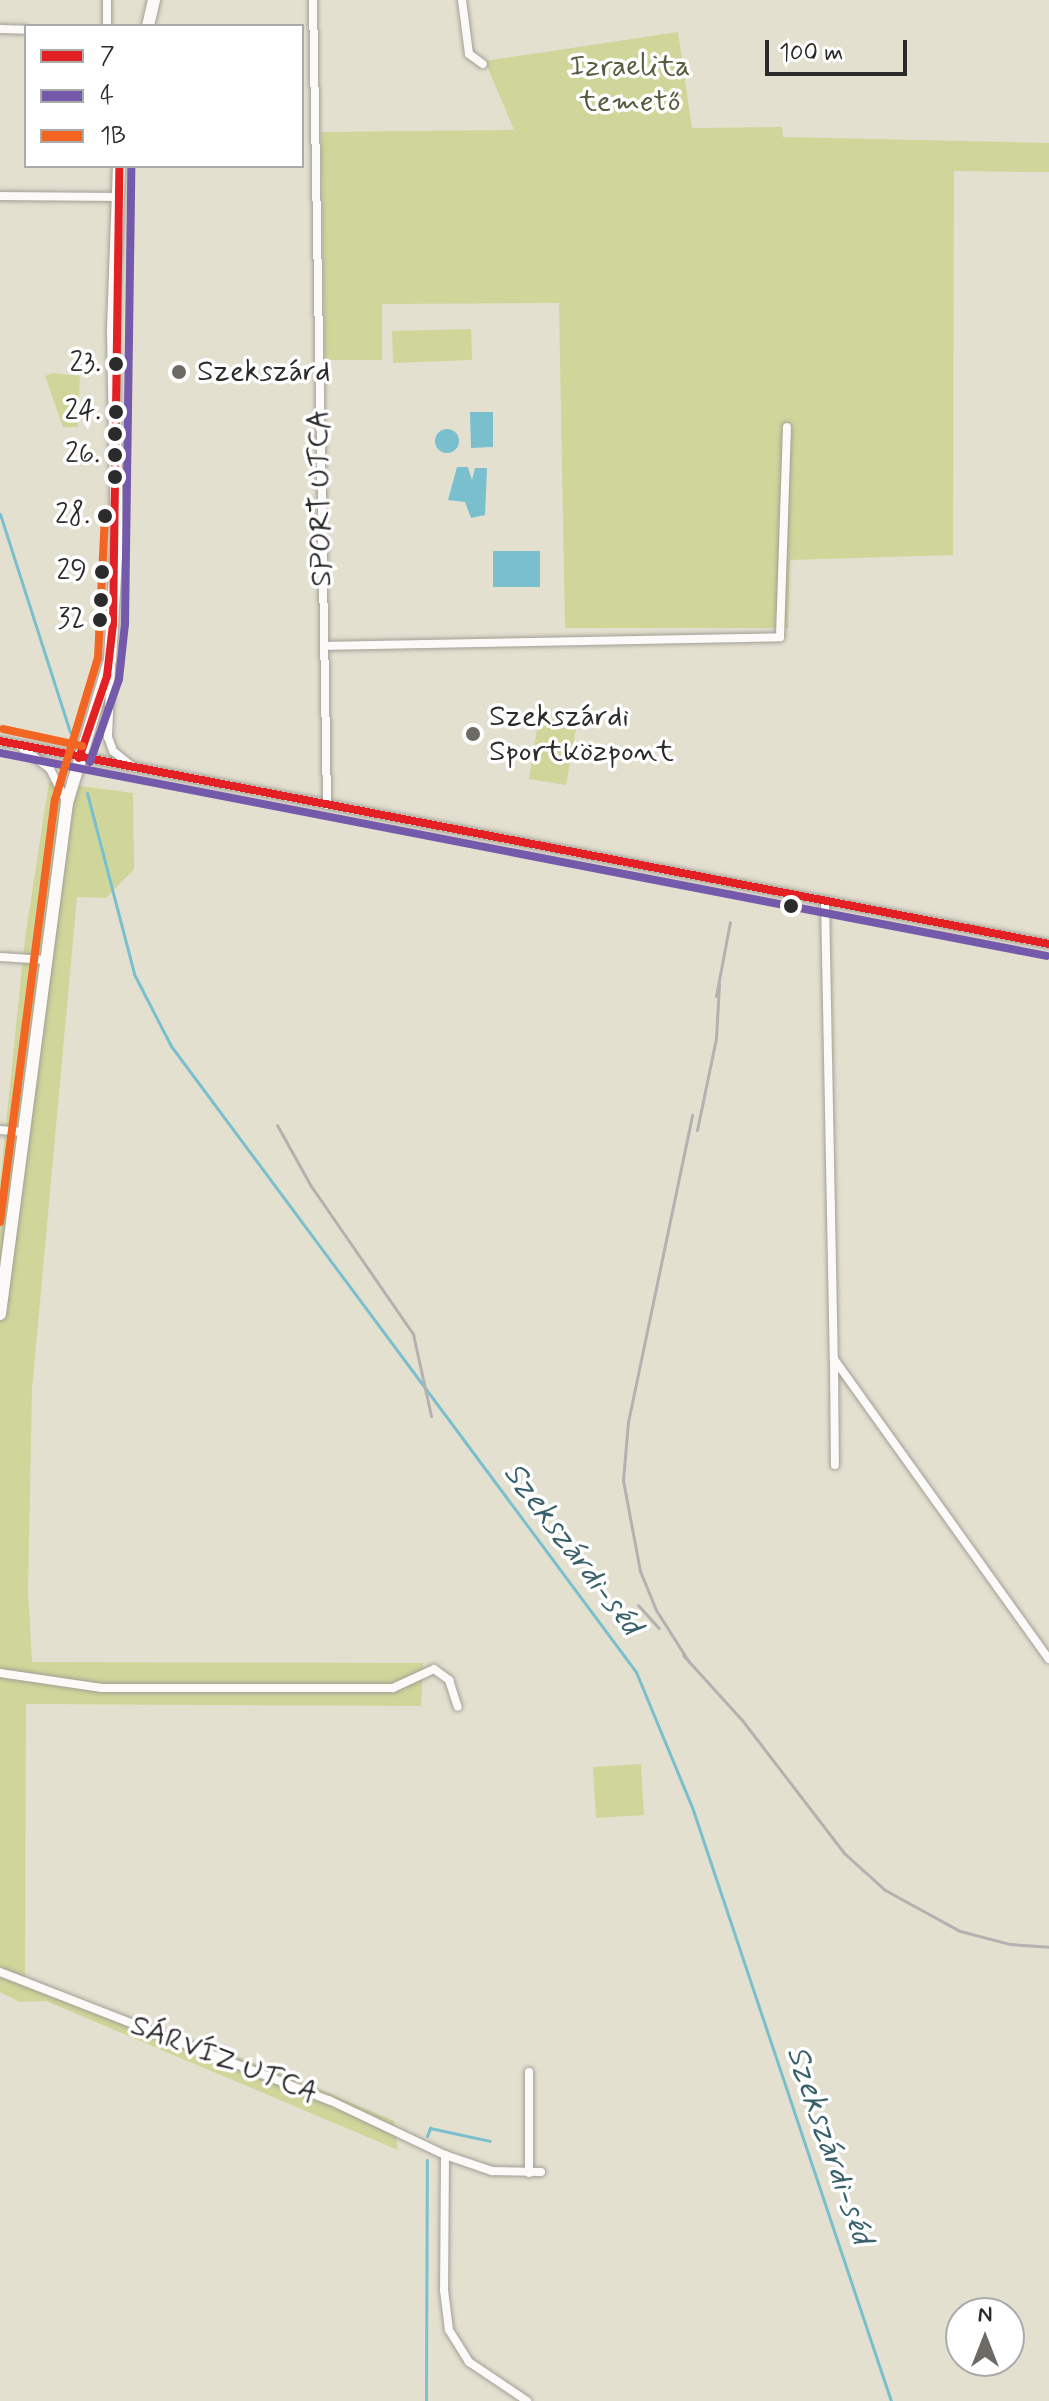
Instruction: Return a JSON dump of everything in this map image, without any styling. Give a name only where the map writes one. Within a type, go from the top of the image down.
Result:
[{"type":"main road","points":[[148,24],[154,0]]},
{"type":"main road","points":[[0,1314],[67,803],[110,660],[117,529],[119,168]]},
{"type":"street","points":[[107,0],[107,24]]},
{"type":"street","name":"SPORT UTCA","points":[[313,0],[327,805]]},
{"type":"street","points":[[462,0],[469,54],[483,64]]},
{"type":"street","points":[[0,29],[24,30]]},
{"type":"street","points":[[0,196],[117,197]]},
{"type":"street","points":[[324,646],[780,637],[787,427]]},
{"type":"street","points":[[110,660],[108,737],[113,751],[133,768]]},
{"type":"street","points":[[0,741],[1049,944]]},
{"type":"street","points":[[17,744],[50,769],[67,803]]},
{"type":"street","points":[[825,901],[835,1465]]},
{"type":"street","points":[[0,957],[46,960]]},
{"type":"street","points":[[0,1130],[23,1132]]},
{"type":"street","points":[[834,1359],[1049,1659]]},
{"type":"street","points":[[0,1673],[102,1688],[393,1688],[438,1669],[449,1680],[458,1707]]},
{"type":"street","name":"SÁRVÍZ UTCA","points":[[0,1972],[329,2100],[445,2155],[492,2171],[541,2172]]},
{"type":"street","points":[[529,2072],[529,2173]]},
{"type":"street","points":[[445,2155],[444,2290],[449,2330],[469,2362],[513,2397],[527,2401]]},
{"type":"green space","name":"Izraelita temető","points":[[678,32],[692,128],[782,127],[783,137],[1049,143],[1049,172],[954,171],[953,555],[790,560],[788,628],[565,628],[559,303],[382,304],[382,360],[325,360],[321,132],[514,130],[485,61]]},
{"type":"green space","points":[[471,329],[472,360],[393,363],[392,331]]},
{"type":"green space","points":[[53,373],[80,376],[78,427],[63,427],[45,376]]},
{"type":"green space","points":[[539,716],[577,723],[566,785],[529,779]]},
{"type":"green space","points":[[49,782],[133,793],[134,869],[106,898],[77,897],[32,1389],[28,1592],[32,1662],[423,1663],[421,1706],[26,1704],[25,1979],[288,2076],[394,2121],[398,2150],[46,2001],[20,2002],[0,1992],[0,1183],[25,938]]},
{"type":"green space","points":[[641,1764],[644,1815],[596,1818],[593,1767]]},
{"type":"water","points":[[470,412],[493,412],[493,447],[471,448]]},
{"type":"water","points":[[447,429],[456,432],[459,441],[456,450],[447,453],[438,450],[435,441],[438,432]]},
{"type":"water","points":[[457,467],[468,467],[472,480],[475,468],[487,468],[485,515],[471,518],[465,502],[448,500]]},
{"type":"water","points":[[493,551],[540,551],[540,587],[493,587]]},
{"type":"waterway","name":"Szekszárdi-séd","points":[[0,514],[70,732]]},
{"type":"waterway","name":"Szekszárdi-séd","points":[[87,793],[134,974],[171,1046],[636,1672],[692,1807],[891,2401]]},
{"type":"waterway","points":[[427,2136],[430,2128],[490,2141]]},
{"type":"waterway","points":[[426,2401],[427,2160]]},
{"type":"railway","points":[[716,996],[730,922]]},
{"type":"railway","points":[[697,1130],[716,1038],[719,984]]},
{"type":"railway","points":[[689,1662],[656,1610],[640,1571],[623,1480],[628,1422],[692,1115]]},
{"type":"railway","points":[[277,1125],[311,1186],[413,1334],[431,1416]]},
{"type":"railway","points":[[638,1605],[659,1628]]},
{"type":"railway","points":[[683,1655],[742,1720],[844,1853],[885,1890],[960,1931],[1010,1944],[1049,1947]]},
{"type":"transit line","name":"7","points":[[79,758],[107,676],[113,624],[119,168]]},
{"type":"transit line","name":"4","points":[[90,762],[119,679],[125,624],[131,168]]},
{"type":"transit line","name":"1B","points":[[0,1222],[55,800],[98,658],[105,516]]},
{"type":"transit line","name":"1B","points":[[3,729],[82,746]]},
{"type":"transit line","name":"7","points":[[0,741],[1049,944]]},
{"type":"transit line","name":"4","points":[[0,753],[1047,956]]},
{"type":"place","name":"23.","points":[[116,364]]},
{"type":"place","name":"Szekszárd","points":[[179,372]]},
{"type":"place","name":"24.","points":[[116,412]]},
{"type":"place","name":"26.","points":[[115,455]]},
{"type":"place","name":"28.","points":[[105,516]]},
{"type":"place","name":"29","points":[[102,572]]},
{"type":"place","name":"32","points":[[100,620]]},
{"type":"place","name":"Szekszárdi Sportközpont","points":[[473,734]]}]
